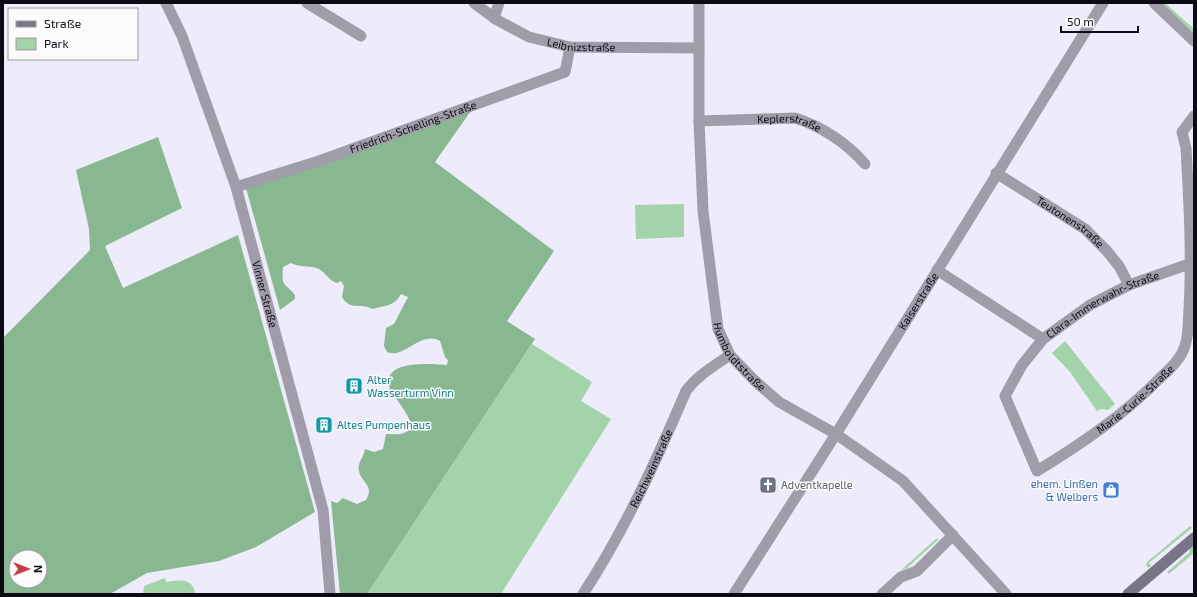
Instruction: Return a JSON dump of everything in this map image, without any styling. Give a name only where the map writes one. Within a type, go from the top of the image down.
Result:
[{"type":"main road","points":[[1128,594],[1194,538]]},
{"type":"street","name":"Vinner Straße","points":[[166,3],[182,36],[236,187],[323,510],[330,594]]},
{"type":"street","points":[[307,3],[360,36]]},
{"type":"street","name":"Leibnizstraße","points":[[474,3],[494,18],[529,37],[570,47],[699,48]]},
{"type":"street","points":[[494,18],[499,3]]},
{"type":"street","name":"Humboldtstraße","points":[[700,3],[699,121],[703,211],[713,301],[718,329],[730,355],[754,380],[779,402],[836,434],[903,481],[1006,594]]},
{"type":"street","points":[[1154,3],[1194,41]]},
{"type":"street","name":"Kaiserstraße","points":[[734,594],[836,434],[1100,5]]},
{"type":"street","name":"Friedrich-Schelling-Straße","points":[[236,187],[319,161],[565,72],[570,47]]},
{"type":"street","name":"Marie-Curie-Straße","points":[[1044,338],[1022,365],[1005,396],[1037,471],[1076,447],[1114,420],[1147,392],[1177,361],[1186,344],[1192,262],[1186,148],[1182,132],[1194,116]]},
{"type":"street","name":"Keplerstraße","points":[[699,121],[795,118],[810,122],[851,148],[865,164]]},
{"type":"street","name":"Teutonenstraße","points":[[996,173],[1085,229],[1115,260],[1129,285]]},
{"type":"street","name":"Clara-Immerwahr-Straße","points":[[936,270],[1044,338],[1090,305],[1129,285],[1192,262]]},
{"type":"street","name":"Reichweinstraße","points":[[583,594],[611,549],[640,494],[686,391],[695,379],[730,355]]},
{"type":"street","points":[[882,594],[901,577],[917,571],[953,535]]},
{"type":"green space","points":[[1161,3],[1165,3],[1194,29],[1194,33]]},
{"type":"green space","points":[[473,108],[435,162],[554,251],[507,321],[535,339],[367,594],[340,594],[331,501],[337,503],[343,498],[357,504],[366,500],[369,491],[359,471],[365,449],[374,452],[383,449],[386,434],[401,434],[409,430],[411,424],[389,386],[389,377],[394,371],[401,367],[421,364],[447,365],[448,360],[445,357],[440,341],[433,339],[426,339],[399,352],[387,352],[384,346],[386,328],[394,324],[408,297],[401,294],[396,301],[385,306],[372,309],[364,306],[353,306],[345,302],[342,297],[344,286],[341,281],[337,283],[334,282],[316,268],[291,263],[283,267],[283,282],[295,295],[295,299],[280,310],[246,188]]},
{"type":"green space","points":[[158,137],[182,208],[105,246],[123,288],[238,235],[315,512],[256,547],[219,561],[147,573],[110,594],[3,594],[3,338],[90,250],[89,229],[76,170]]},
{"type":"green space","points":[[684,204],[684,237],[636,239],[635,205]]},
{"type":"green space","points":[[1065,341],[1115,404],[1108,410],[1101,409],[1097,411],[1070,372],[1052,353]]},
{"type":"green space","points":[[532,344],[592,382],[581,401],[611,419],[501,594],[367,594]]},
{"type":"green space","points":[[1190,526],[1192,528],[1149,563],[1151,566],[1148,568],[1146,565],[1147,562]]},
{"type":"green space","points":[[937,538],[938,540],[907,568],[901,570]]},
{"type":"green space","points":[[1194,545],[1194,553],[1169,574],[1167,572],[1189,553],[1190,548]]},
{"type":"green space","points":[[165,578],[166,582],[180,580],[188,582],[194,589],[195,594],[143,594],[144,586]]},
{"type":"place","name":"Alter Wasserturm Vinn","points":[[354,386]]},
{"type":"place","name":"Altes Pumpenhaus","points":[[324,425]]},
{"type":"place","name":"Adventkapelle","points":[[768,485]]},
{"type":"place","name":"ehem. Linßen & Welbers","points":[[1111,490]]}]
